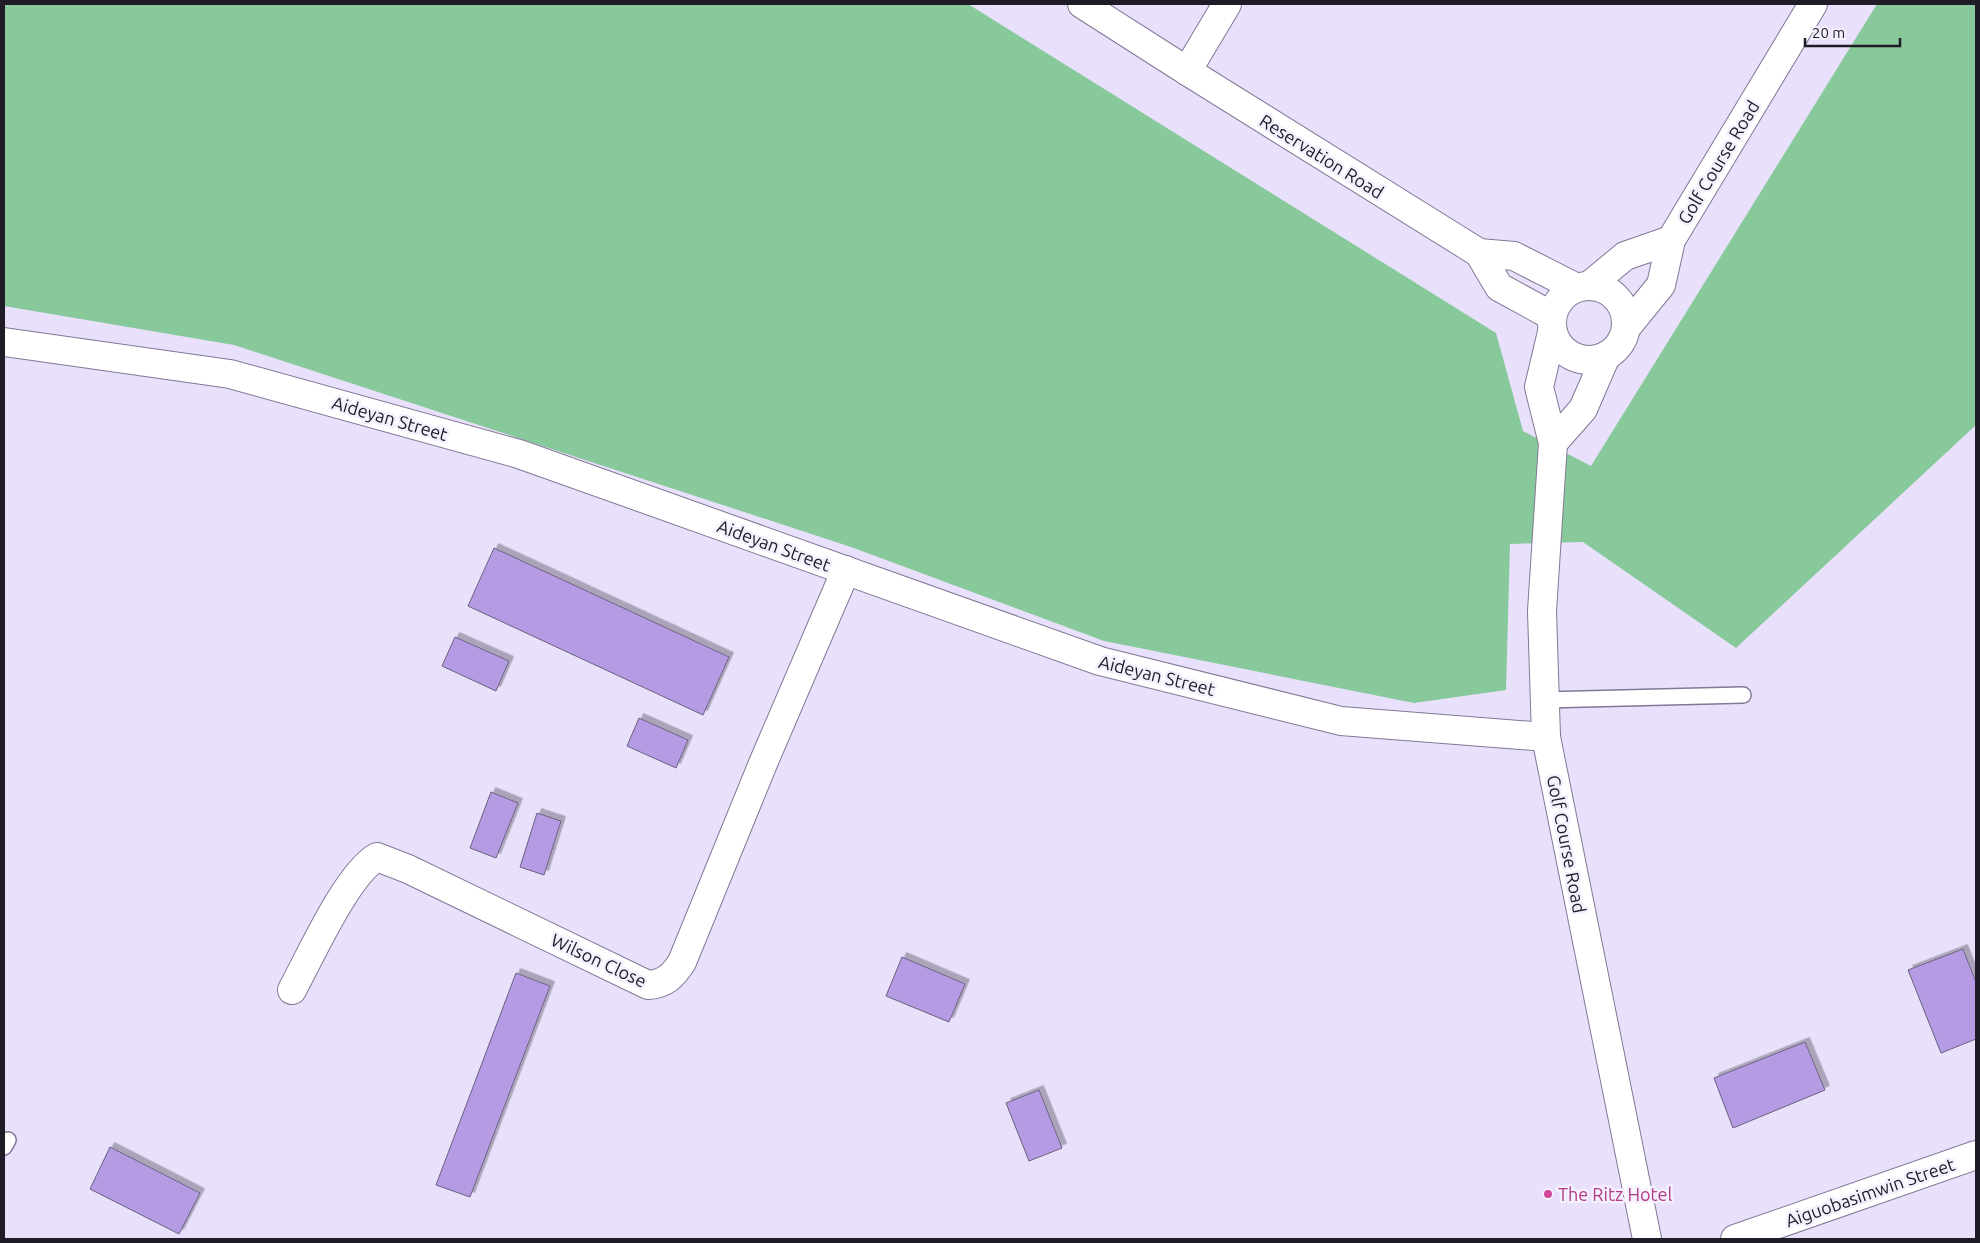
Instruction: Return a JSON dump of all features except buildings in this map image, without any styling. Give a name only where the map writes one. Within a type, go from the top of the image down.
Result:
[{"type":"street","name":"Reservation Road","points":[[1082,4],[1479,253],[1499,287],[1552,324]]},
{"type":"street","points":[[1187,71],[1227,4]]},
{"type":"street","name":"Golf Course Road","points":[[1583,286],[1625,256],[1671,240],[1813,4]]},
{"type":"street","points":[[1553,443],[1583,409],[1606,356],[1619,344],[1626,328],[1661,284],[1671,240]]},
{"type":"street","points":[[1479,253],[1514,256],[1583,286],[1602,287],[1617,299],[1626,316],[1626,328]]},
{"type":"street","points":[[1553,443],[1539,387],[1559,298],[1583,286]]},
{"type":"street","points":[[1552,324],[1558,344],[1568,354],[1580,359],[1593,360],[1606,356]]},
{"type":"street","name":"Aideyan Street","points":[[4,342],[230,374],[519,454],[1100,662],[1341,720],[1546,737]]},
{"type":"street","name":"Golf Course Road","points":[[1553,443],[1542,611],[1546,737],[1647,1239]]},
{"type":"street","name":"Wilson Close","points":[[292,990],[346,892],[369,862],[378,857],[408,869],[648,986],[660,984],[672,976],[682,962],[764,761],[846,570]]},
{"type":"street","name":"Aiguobasimwin Street","points":[[1735,1239],[1976,1155]]},
{"type":"lane","points":[[1544,700],[1743,695]]},
{"type":"green space","points":[[4,4],[968,4],[1496,333],[1523,431],[1591,466],[1877,4],[1976,4],[1976,425],[1736,648],[1583,542],[1510,544],[1506,690],[1414,703],[1104,641],[851,547],[234,345],[4,306]]},
{"type":"place","name":"The Ritz Hotel","points":[[1548,1194]]}]
